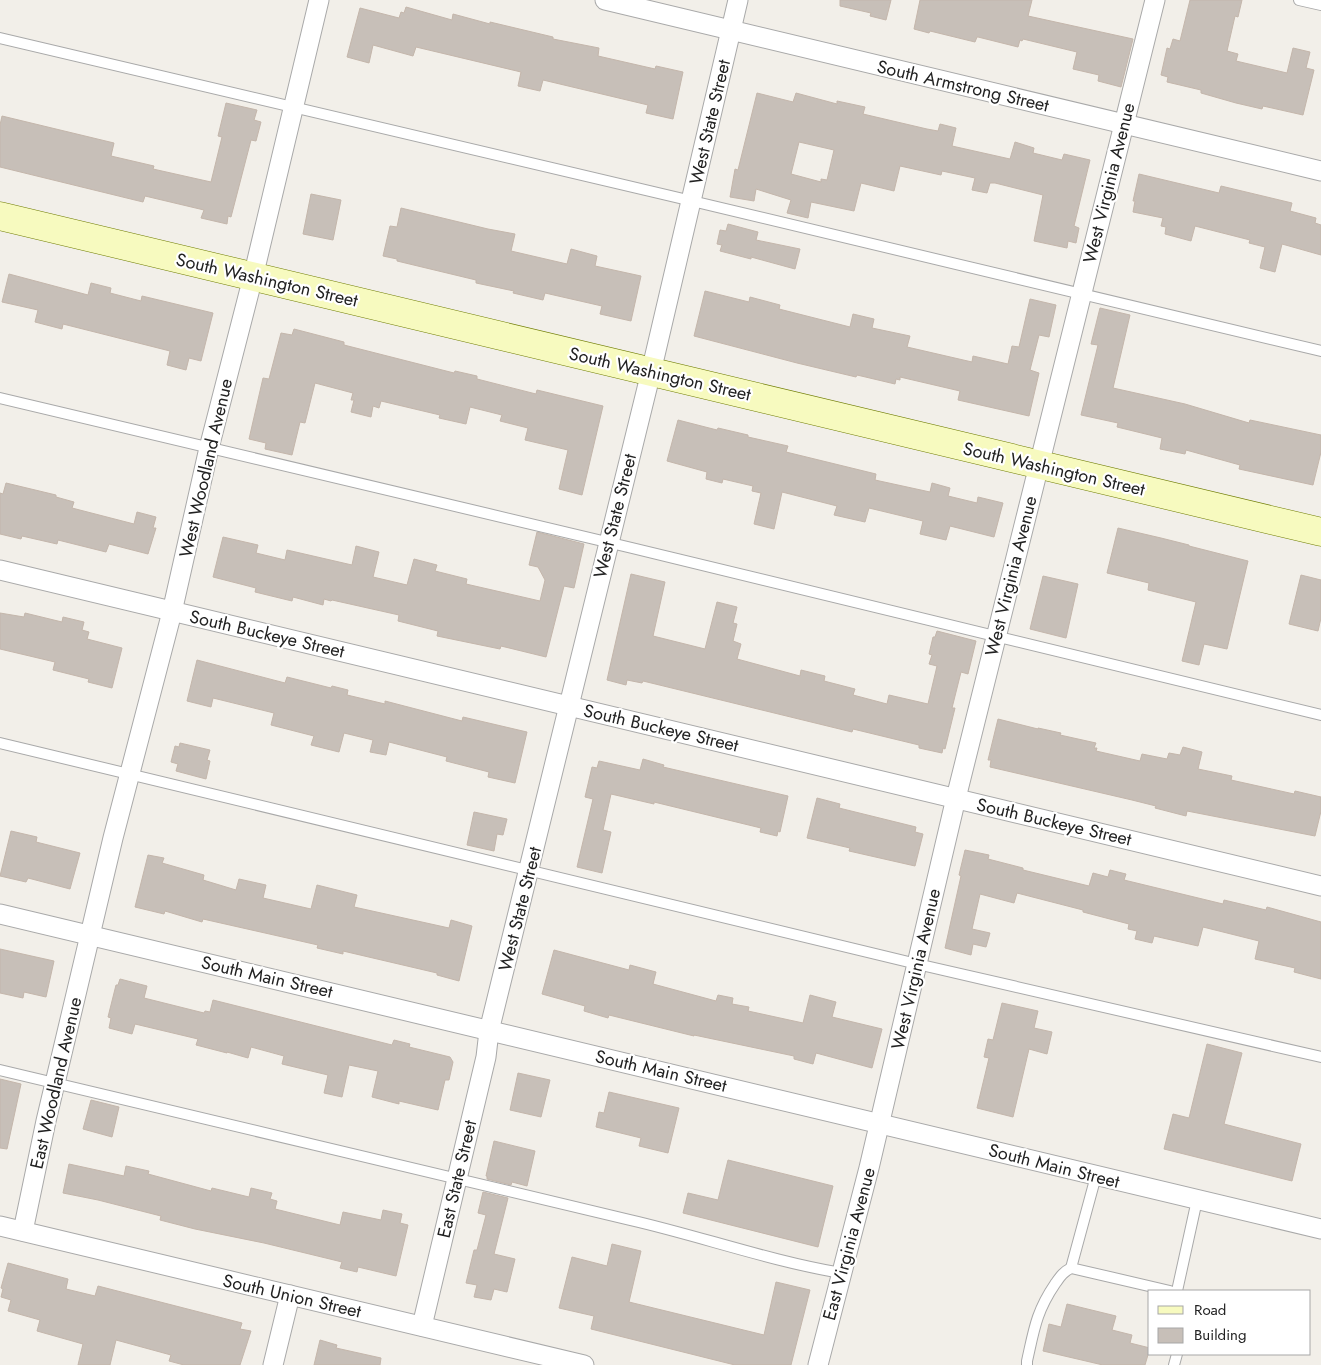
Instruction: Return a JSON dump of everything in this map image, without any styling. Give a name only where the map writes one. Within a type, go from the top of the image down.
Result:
[{"type":"main road","name":"South Washington Street","points":[[0,216],[1321,532]]},
{"type":"street","name":"West Woodland Avenue","points":[[90,935],[172,612],[209,448],[253,277],[319,0]]},
{"type":"street","name":"South Armstrong Street","points":[[605,0],[1321,171]]},
{"type":"street","name":"West State Street","points":[[489,1031],[530,871],[568,706],[651,372],[738,0]]},
{"type":"street","name":"West Virginia Avenue","points":[[879,1123],[956,798],[1155,0]]},
{"type":"street","name":"South Buckeye Street","points":[[0,570],[1321,886]]},
{"type":"street","name":"South Main Street","points":[[0,914],[1321,1229]]},
{"type":"street","name":"East Woodland Avenue","points":[[22,1231],[90,935]]},
{"type":"street","name":"East State Street","points":[[422,1326],[486,1057],[489,1031]]},
{"type":"street","name":"East Virginia Avenue","points":[[818,1365],[879,1123]]},
{"type":"street","name":"South Union Street","points":[[0,1226],[584,1365]]},
{"type":"street","points":[[273,1365],[290,1295]]},
{"type":"lane","points":[[1299,0],[1321,5]]},
{"type":"lane","points":[[0,38],[1321,351]]},
{"type":"lane","points":[[0,398],[608,542],[1321,715]]},
{"type":"lane","points":[[0,743],[917,964],[1321,1057]]},
{"type":"lane","points":[[0,1070],[456,1180],[670,1229],[814,1268],[841,1273]]},
{"type":"lane","points":[[1071,1268],[1096,1176]]},
{"type":"lane","points":[[1177,1290],[1197,1200]]},
{"type":"lane","points":[[1027,1365],[1035,1324],[1042,1304],[1064,1271],[1071,1268],[1166,1290]]},
{"type":"building","points":[[840,0],[891,0],[886,20],[870,16],[871,13],[840,6]]},
{"type":"building","points":[[920,0],[1032,0],[1028,16],[1133,39],[1121,87],[1098,81],[1099,75],[1073,69],[1077,52],[1023,39],[1022,41],[1020,40],[1018,47],[978,37],[975,42],[914,29]]},
{"type":"building","points":[[1190,0],[1242,0],[1238,17],[1235,16],[1227,51],[1238,54],[1236,61],[1287,73],[1293,48],[1310,52],[1306,68],[1314,70],[1303,115],[1263,106],[1262,109],[1236,103],[1201,93],[1201,90],[1167,82],[1168,77],[1161,75],[1167,48],[1170,49],[1173,39],[1180,41]]},
{"type":"building","points":[[406,7],[452,20],[453,14],[490,24],[490,22],[553,37],[553,39],[599,48],[598,56],[655,69],[656,66],[683,72],[673,119],[646,113],[648,105],[543,80],[540,91],[518,86],[521,72],[416,47],[413,56],[373,45],[369,63],[347,57],[360,8],[399,18],[401,12],[404,13]]},
{"type":"building","points":[[757,93],[793,102],[796,93],[837,104],[837,101],[865,107],[863,114],[927,129],[938,131],[940,124],[956,128],[952,146],[1010,159],[1015,142],[1034,148],[1033,153],[1062,160],[1064,154],[1090,160],[1074,226],[1079,228],[1076,243],[1068,241],[1067,248],[1034,241],[1043,195],[995,183],[990,183],[987,193],[972,190],[975,178],[942,171],[941,175],[900,166],[894,191],[861,183],[854,211],[811,202],[808,218],[787,213],[791,200],[756,189],[754,201],[730,197],[735,169],[738,170]],"holes":[[[799,142],[834,150],[827,180],[821,179],[821,182],[791,174]]]},
{"type":"building","points":[[226,103],[257,110],[254,120],[261,122],[256,141],[251,140],[231,217],[228,216],[227,224],[201,218],[204,210],[145,196],[143,202],[0,167],[0,125],[2,116],[114,143],[111,156],[154,166],[153,169],[211,182],[222,137],[218,136]]},
{"type":"building","points":[[1139,174],[1219,193],[1221,186],[1292,203],[1290,211],[1316,218],[1315,223],[1321,225],[1321,255],[1282,244],[1275,272],[1260,268],[1265,247],[1249,243],[1250,240],[1195,226],[1191,241],[1165,234],[1166,227],[1161,226],[1163,218],[1133,212],[1135,201],[1133,201]]},
{"type":"building","points":[[311,194],[341,200],[333,240],[303,234]]},
{"type":"building","points":[[401,208],[515,234],[511,251],[567,264],[571,249],[597,256],[595,266],[641,276],[631,321],[600,314],[602,306],[545,293],[543,300],[513,293],[514,291],[476,283],[476,280],[383,256],[390,226],[397,227]]},
{"type":"building","points":[[728,224],[758,232],[756,240],[800,249],[795,269],[720,251],[722,245],[717,244],[720,230],[726,231]]},
{"type":"building","points":[[9,274],[88,295],[91,283],[111,288],[110,293],[141,301],[142,296],[213,313],[201,361],[189,358],[186,370],[167,365],[170,351],[63,324],[62,329],[35,322],[38,310],[2,302]]},
{"type":"building","points":[[705,291],[749,302],[750,297],[780,305],[779,309],[850,327],[853,314],[874,319],[872,328],[910,336],[907,347],[972,362],[973,356],[1008,364],[1012,346],[1019,347],[1030,299],[1056,305],[1049,337],[1039,335],[1030,370],[1039,373],[1029,416],[958,400],[960,391],[900,377],[900,380],[896,379],[895,384],[857,375],[856,377],[694,336]]},
{"type":"building","points":[[1100,308],[1130,315],[1113,388],[1185,404],[1249,423],[1250,420],[1321,435],[1321,452],[1313,485],[1239,469],[1240,465],[1186,450],[1185,454],[1160,449],[1162,438],[1117,427],[1118,423],[1081,415],[1098,345],[1091,344]]},
{"type":"building","points":[[294,329],[344,342],[344,345],[454,373],[455,371],[477,376],[477,379],[536,394],[537,390],[603,406],[582,495],[559,489],[568,450],[525,440],[528,428],[500,421],[502,415],[470,407],[466,424],[439,418],[440,415],[381,401],[379,408],[373,406],[371,417],[351,412],[354,400],[351,400],[353,393],[315,383],[305,423],[300,422],[292,455],[265,449],[266,443],[249,439],[263,378],[269,379],[281,333],[292,335]]},
{"type":"building","points":[[678,420],[717,430],[718,428],[748,435],[748,437],[788,446],[786,452],[876,474],[875,480],[930,492],[932,483],[950,488],[948,496],[977,503],[978,497],[1003,503],[994,537],[950,526],[946,540],[920,534],[923,521],[869,508],[865,522],[834,515],[837,506],[782,492],[774,529],[754,524],[761,493],[752,491],[753,486],[723,479],[722,483],[706,479],[707,472],[667,461]]},
{"type":"building","points":[[6,483],[56,495],[56,497],[74,502],[72,508],[134,524],[137,512],[156,517],[153,528],[156,528],[148,554],[109,544],[106,552],[58,540],[57,544],[22,536],[21,539],[0,534],[0,493],[3,494]]},
{"type":"building","points":[[1118,528],[1248,561],[1227,649],[1204,644],[1199,665],[1182,661],[1196,602],[1148,590],[1149,583],[1107,573]]},
{"type":"building","points":[[537,532],[584,544],[574,588],[564,586],[546,657],[501,646],[500,649],[437,636],[438,631],[398,621],[399,615],[332,600],[324,599],[323,605],[293,597],[292,601],[255,592],[256,588],[213,577],[223,537],[258,545],[256,553],[285,560],[287,550],[352,565],[356,546],[379,552],[373,577],[407,585],[414,559],[437,565],[435,571],[467,579],[466,584],[540,601],[545,580],[538,567],[529,565]]},
{"type":"building","points":[[631,574],[665,582],[653,636],[705,649],[717,602],[737,607],[733,623],[737,624],[733,641],[741,644],[737,659],[800,676],[801,670],[825,676],[824,681],[855,689],[853,695],[887,704],[889,695],[928,704],[937,666],[929,664],[932,655],[929,654],[933,637],[935,637],[937,631],[976,641],[968,674],[961,672],[945,749],[943,748],[942,753],[919,748],[919,745],[853,729],[852,732],[643,681],[642,683],[627,680],[626,685],[607,680]]},
{"type":"building","points":[[1301,575],[1321,580],[1321,618],[1318,631],[1289,624]]},
{"type":"building","points":[[1043,576],[1078,584],[1066,638],[1030,629]]},
{"type":"building","points":[[0,613],[24,617],[25,613],[62,622],[63,617],[84,622],[82,630],[89,632],[87,639],[122,648],[112,688],[88,682],[89,679],[53,670],[55,662],[0,649]]},
{"type":"building","points":[[197,660],[285,683],[287,677],[331,688],[332,686],[348,690],[347,695],[385,704],[385,701],[462,721],[463,717],[527,732],[515,783],[488,777],[489,772],[446,761],[447,757],[389,742],[386,755],[370,752],[373,740],[344,733],[339,752],[311,745],[314,736],[271,725],[274,713],[213,698],[211,707],[187,701]]},
{"type":"building","points":[[998,719],[1096,743],[1094,748],[1097,748],[1096,751],[1140,761],[1142,754],[1167,759],[1169,753],[1180,755],[1183,747],[1202,752],[1198,769],[1232,776],[1231,780],[1294,794],[1295,791],[1321,797],[1321,811],[1315,836],[1187,811],[1186,816],[1155,808],[1156,806],[990,767],[991,760],[988,760]]},
{"type":"building","points":[[180,743],[210,750],[207,760],[210,761],[206,779],[176,771],[178,764],[171,762],[175,746],[179,747]]},
{"type":"building","points":[[643,759],[664,765],[663,767],[788,796],[780,832],[778,831],[777,836],[760,832],[761,828],[654,802],[654,804],[611,794],[603,830],[611,832],[602,873],[577,867],[593,799],[585,797],[592,767],[597,768],[599,761],[640,770]]},
{"type":"building","points":[[817,798],[840,804],[839,808],[916,827],[915,832],[923,834],[915,866],[849,851],[850,848],[807,838]]},
{"type":"building","points":[[474,812],[507,819],[503,835],[497,834],[494,851],[467,845]]},
{"type":"building","points":[[11,831],[37,837],[36,842],[80,853],[70,889],[28,878],[26,882],[0,876]]},
{"type":"building","points":[[965,850],[989,855],[988,859],[1023,868],[1023,870],[1089,886],[1093,873],[1108,877],[1110,870],[1126,874],[1124,880],[1223,904],[1224,900],[1266,910],[1267,907],[1321,922],[1321,979],[1294,972],[1295,968],[1255,959],[1259,941],[1203,927],[1198,946],[1154,936],[1152,943],[1135,939],[1137,931],[1128,929],[1129,924],[1017,893],[1014,903],[980,894],[972,929],[990,933],[986,947],[973,944],[971,955],[945,948]]},
{"type":"building","points":[[148,855],[164,858],[162,863],[204,875],[203,880],[236,890],[239,879],[266,885],[263,898],[311,909],[317,885],[357,895],[354,907],[449,928],[451,920],[472,926],[459,981],[437,975],[437,973],[343,951],[343,954],[317,948],[318,945],[203,919],[202,922],[165,911],[164,914],[135,907]]},
{"type":"building","points":[[0,949],[54,961],[46,997],[24,992],[23,998],[0,993]]},
{"type":"building","points":[[554,950],[629,970],[630,965],[656,972],[653,984],[716,1001],[718,995],[733,998],[732,1004],[749,1007],[748,1011],[803,1023],[810,995],[836,1002],[832,1017],[882,1029],[872,1068],[816,1053],[813,1064],[794,1059],[794,1056],[694,1036],[609,1015],[608,1018],[584,1011],[585,1006],[542,994]]},
{"type":"building","points":[[120,979],[147,986],[144,998],[204,1013],[205,1011],[210,1012],[213,1000],[392,1045],[394,1040],[410,1044],[409,1047],[450,1057],[453,1062],[449,1080],[445,1080],[438,1110],[399,1101],[399,1104],[372,1097],[378,1071],[349,1065],[342,1097],[324,1093],[328,1075],[282,1064],[284,1056],[251,1047],[248,1058],[196,1045],[198,1039],[135,1024],[132,1034],[109,1028],[111,1018],[108,1017],[116,985],[118,985]]},
{"type":"building","points":[[1002,1003],[1038,1011],[1034,1028],[1052,1032],[1047,1054],[1029,1049],[1013,1117],[977,1108],[989,1058],[984,1057],[988,1039],[993,1040]]},
{"type":"building","points":[[1207,1044],[1242,1053],[1224,1124],[1301,1144],[1292,1181],[1164,1149],[1173,1114],[1189,1118]]},
{"type":"building","points":[[518,1073],[550,1080],[541,1117],[510,1110]]},
{"type":"building","points":[[0,1079],[21,1084],[7,1149],[0,1148]]},
{"type":"building","points":[[609,1092],[679,1108],[668,1153],[639,1146],[641,1138],[596,1127],[599,1112],[604,1113]]},
{"type":"building","points":[[91,1100],[119,1107],[112,1137],[83,1129]]},
{"type":"building","points":[[494,1141],[535,1151],[527,1186],[512,1182],[511,1185],[487,1179],[486,1176]]},
{"type":"building","points":[[728,1160],[833,1186],[818,1247],[683,1213],[688,1193],[718,1200]]},
{"type":"building","points":[[69,1164],[124,1176],[126,1166],[149,1171],[148,1174],[211,1191],[212,1188],[249,1197],[251,1188],[272,1193],[270,1199],[277,1201],[275,1209],[340,1225],[343,1212],[381,1220],[383,1210],[402,1214],[400,1223],[408,1225],[396,1276],[358,1267],[357,1272],[340,1268],[342,1262],[195,1229],[160,1220],[161,1216],[63,1193]]},
{"type":"building","points":[[483,1192],[508,1198],[494,1254],[515,1259],[507,1292],[494,1289],[491,1300],[474,1297],[477,1285],[466,1283],[474,1250],[477,1250],[486,1215],[478,1213]]},
{"type":"building","points":[[612,1244],[641,1251],[629,1302],[764,1335],[776,1282],[810,1290],[791,1365],[735,1365],[591,1329],[594,1316],[559,1308],[572,1257],[607,1266]]},
{"type":"building","points":[[8,1263],[68,1279],[66,1289],[95,1296],[98,1286],[242,1323],[240,1329],[251,1331],[240,1365],[184,1365],[169,1361],[171,1355],[116,1340],[110,1365],[78,1365],[83,1344],[37,1331],[40,1320],[8,1311],[11,1300],[1,1297],[3,1289],[1,1288]]},
{"type":"building","points":[[1067,1304],[1116,1316],[1112,1330],[1132,1335],[1130,1343],[1148,1348],[1145,1365],[1103,1365],[1043,1351],[1049,1324],[1061,1327]]},
{"type":"building","points":[[320,1340],[337,1345],[336,1348],[381,1358],[380,1365],[314,1365]]}]
